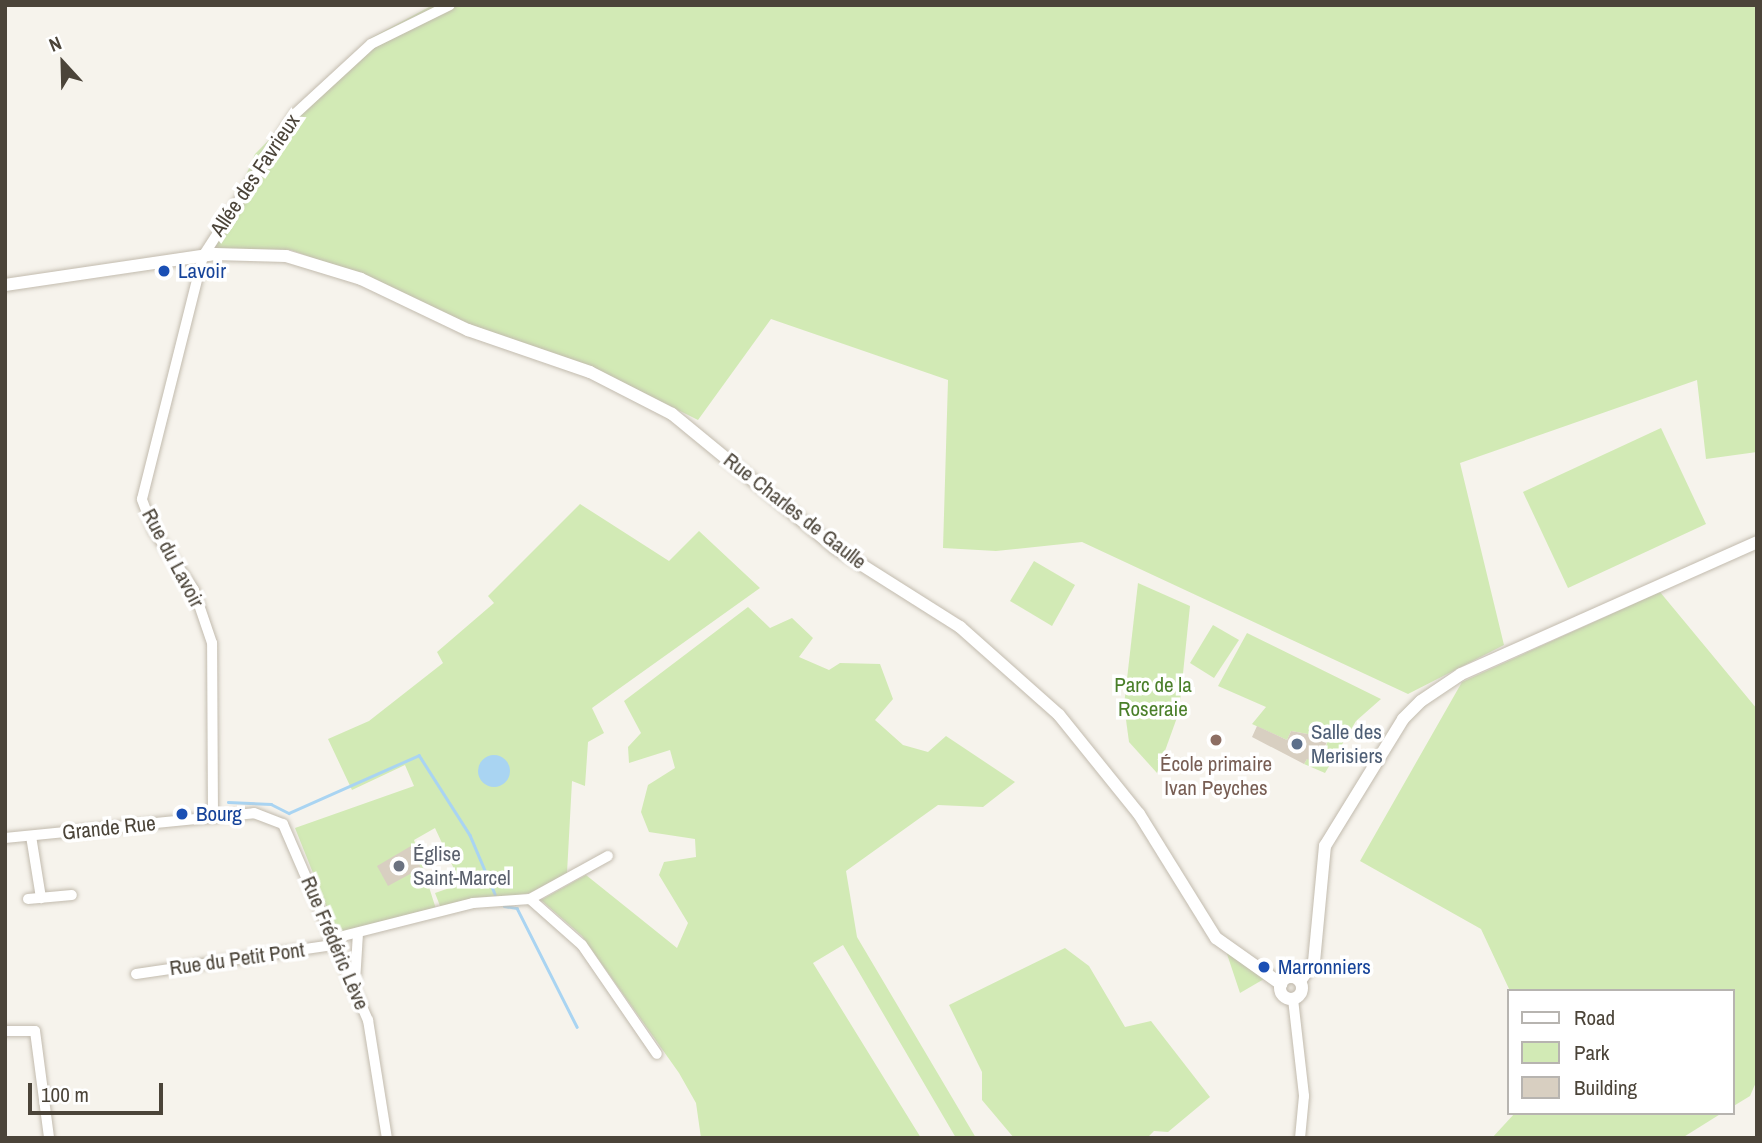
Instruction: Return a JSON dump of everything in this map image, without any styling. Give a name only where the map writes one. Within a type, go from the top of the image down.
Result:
[{"type":"street","name":"Allée des Favrieux","points":[[202,259],[295,114],[371,44],[450,5]]},
{"type":"street","name":"Rue Charles de Gaulle","points":[[5,285],[202,259],[254,255],[286,256],[361,279],[468,330],[590,372],[672,414],[835,548],[960,626],[1059,715],[1152,834],[1216,938],[1281,984]]},
{"type":"street","name":"Rue du Lavoir","points":[[202,259],[142,499],[154,531],[194,590],[212,642],[212,818]]},
{"type":"street","points":[[1293,999],[1302,990],[1300,981],[1314,962],[1325,846],[1403,719],[1421,701],[1461,674],[1757,542]]},
{"type":"street","name":"Rue Frédéric Lève","points":[[212,818],[254,813],[282,824],[355,984],[373,1040],[387,1138]]},
{"type":"street","name":"Grande Rue","points":[[5,838],[212,818]]},
{"type":"street","points":[[31,836],[41,898]]},
{"type":"street","points":[[608,856],[530,899],[582,945],[657,1054]]},
{"type":"street","points":[[28,899],[72,895]]},
{"type":"street","name":"Rue du Petit Pont","points":[[136,974],[337,941],[473,903],[530,899]]},
{"type":"street","points":[[355,984],[358,933]]},
{"type":"street","points":[[1293,999],[1283,995],[1281,984],[1289,977],[1300,981]]},
{"type":"street","points":[[1293,999],[1304,1096],[1300,1138]]},
{"type":"street","points":[[5,1031],[35,1031],[49,1138]]},
{"type":"green space","points":[[433,5],[1757,5],[1757,452],[1706,459],[1697,380],[1460,463],[1504,645],[1408,694],[1082,542],[996,551],[943,548],[948,380],[771,319],[698,420],[612,377],[455,323],[365,277],[291,250],[214,250],[255,154],[369,39]]},
{"type":"green space","points":[[1661,428],[1706,524],[1568,588],[1523,492]]},
{"type":"green space","points":[[580,504],[669,561],[699,531],[760,588],[592,708],[604,733],[588,742],[585,786],[572,781],[567,873],[530,893],[442,911],[435,893],[461,884],[435,828],[414,840],[436,909],[337,933],[295,828],[414,786],[405,765],[352,790],[328,739],[369,721],[443,663],[437,652],[494,603],[488,596]]},
{"type":"green space","points":[[1034,561],[1075,585],[1052,626],[1010,601]]},
{"type":"green space","name":"Parc de la Roseraie","points":[[1138,583],[1190,606],[1179,712],[1157,773],[1129,742],[1124,705]]},
{"type":"green space","points":[[1660,592],[1757,709],[1757,1080],[1750,1096],[1734,1106],[1734,989],[1509,989],[1481,929],[1360,861],[1462,682]]},
{"type":"green space","points":[[748,607],[770,628],[792,618],[813,638],[799,657],[829,670],[840,663],[880,664],[893,699],[875,720],[903,745],[928,752],[946,736],[1015,782],[983,807],[938,805],[846,871],[857,937],[976,1138],[956,1138],[843,945],[813,963],[921,1138],[701,1138],[696,1103],[679,1073],[582,936],[541,900],[586,875],[677,948],[688,923],[659,875],[664,862],[696,857],[695,839],[649,832],[641,812],[648,785],[675,768],[670,750],[629,763],[628,747],[641,733],[624,701]]},
{"type":"green space","points":[[1213,625],[1239,640],[1214,678],[1190,663]]},
{"type":"green space","points":[[1247,633],[1381,699],[1356,721],[1325,773],[1304,764],[1308,757],[1320,761],[1327,743],[1324,737],[1291,731],[1287,740],[1252,724],[1266,707],[1218,686]]},
{"type":"green space","points":[[1065,948],[1089,966],[1125,1027],[1151,1021],[1210,1097],[1168,1132],[1154,1131],[1147,1138],[1014,1138],[982,1100],[982,1072],[949,1005]]},
{"type":"green space","points":[[1226,951],[1264,979],[1240,993]]},
{"type":"green space","points":[[1513,1115],[1719,1115],[1682,1138],[1492,1138]]},
{"type":"water","points":[[494,755],[506,759],[510,771],[506,783],[494,787],[482,783],[478,771],[482,759]]},
{"type":"building","name":"Salle des Merisiers","points":[[1257,726],[1287,740],[1291,731],[1324,737],[1327,742],[1317,763],[1307,759],[1304,764],[1252,737]]},
{"type":"building","name":"Église Saint-Marcel","points":[[411,846],[422,857],[417,860],[421,868],[388,886],[377,866]]},
{"type":"waterway","points":[[228,802],[271,804],[289,813],[419,755],[470,835],[495,894]]},
{"type":"waterway","points":[[504,906],[517,908],[577,1027]]},
{"type":"place","name":"Lavoir","points":[[164,271]]},
{"type":"place","name":"École primaire Ivan Peyches","points":[[1216,740]]},
{"type":"place","name":"Salle des Merisiers","points":[[1297,744]]},
{"type":"place","name":"Bourg","points":[[182,814]]},
{"type":"place","name":"Église Saint-Marcel","points":[[399,866]]},
{"type":"place","name":"Marronniers","points":[[1264,967]]}]
